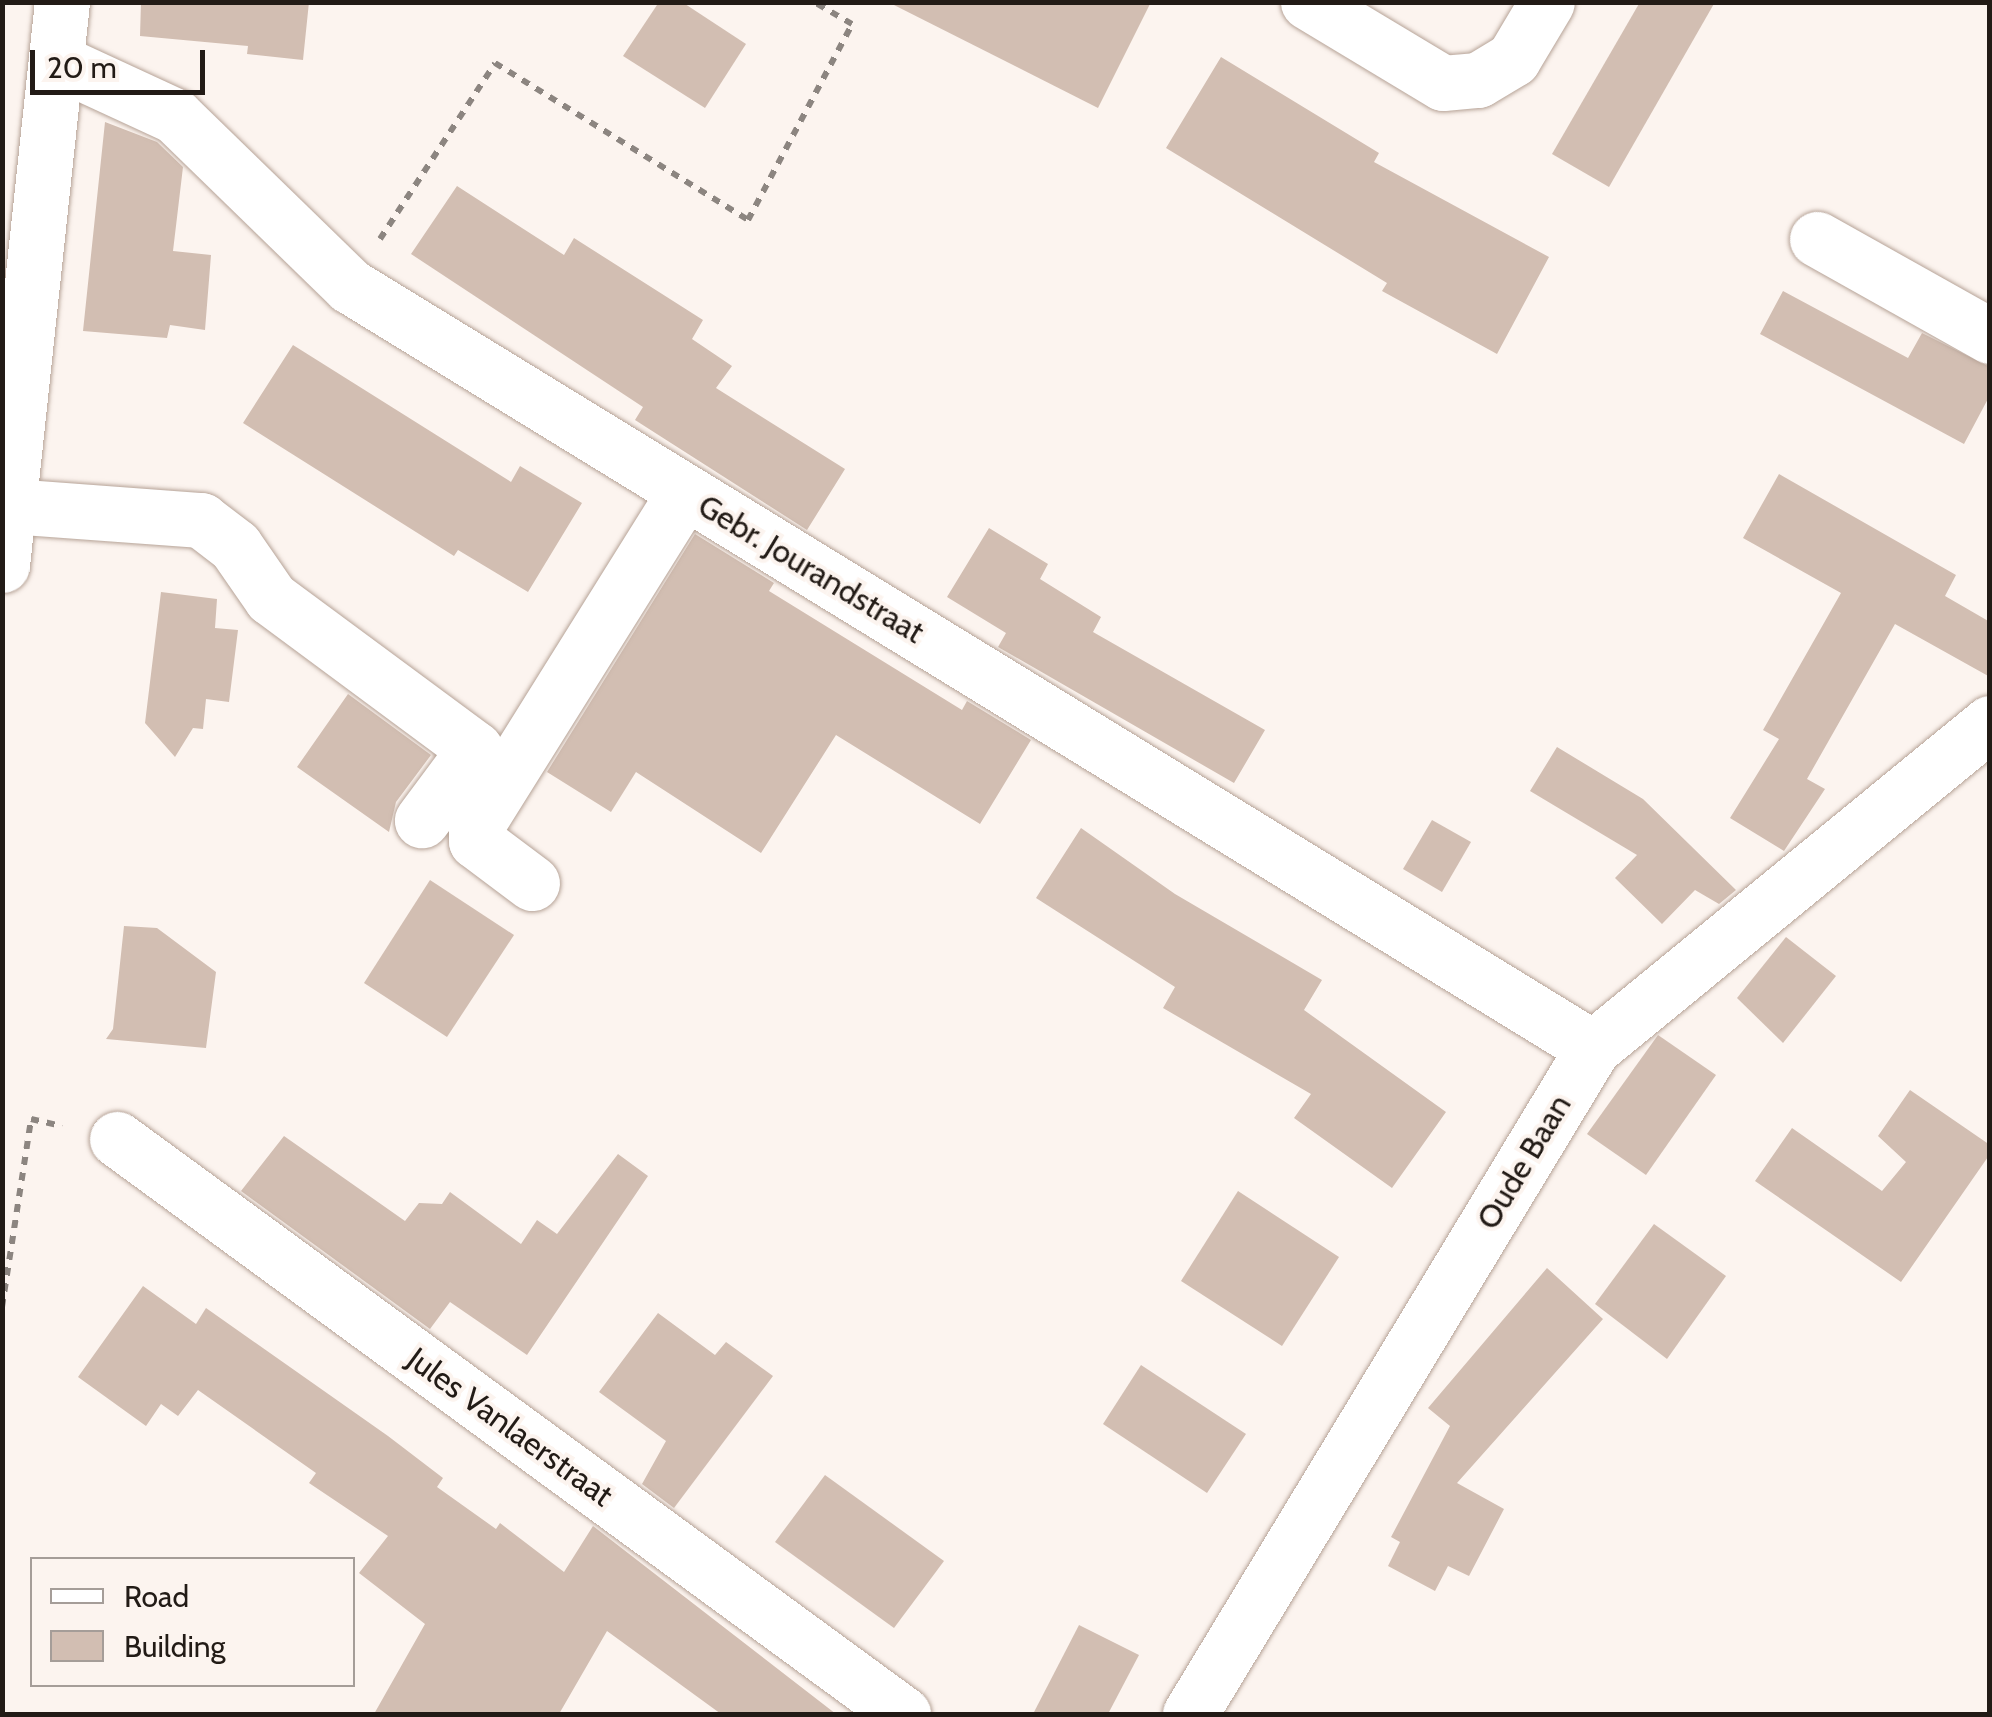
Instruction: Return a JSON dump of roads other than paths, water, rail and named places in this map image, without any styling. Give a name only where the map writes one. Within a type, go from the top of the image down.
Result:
[{"type":"street","points":[[2,565],[62,2]]},
{"type":"street","points":[[1308,2],[1443,83],[1478,80],[1514,59],[1548,2]]},
{"type":"street","name":"Gebr. Jourandstraat","points":[[56,61],[175,116],[350,286],[1593,1048]]},
{"type":"street","points":[[1817,238],[1990,336]]},
{"type":"street","points":[[532,884],[476,841],[476,826],[685,492]]},
{"type":"street","points":[[10,506],[201,520],[235,546],[270,598],[476,748],[422,820]]},
{"type":"street","name":"Oude Baan","points":[[1190,1714],[1593,1048],[1990,723]]},
{"type":"street","name":"Jules Vanlaerstraat","points":[[117,1139],[904,1714]]}]
